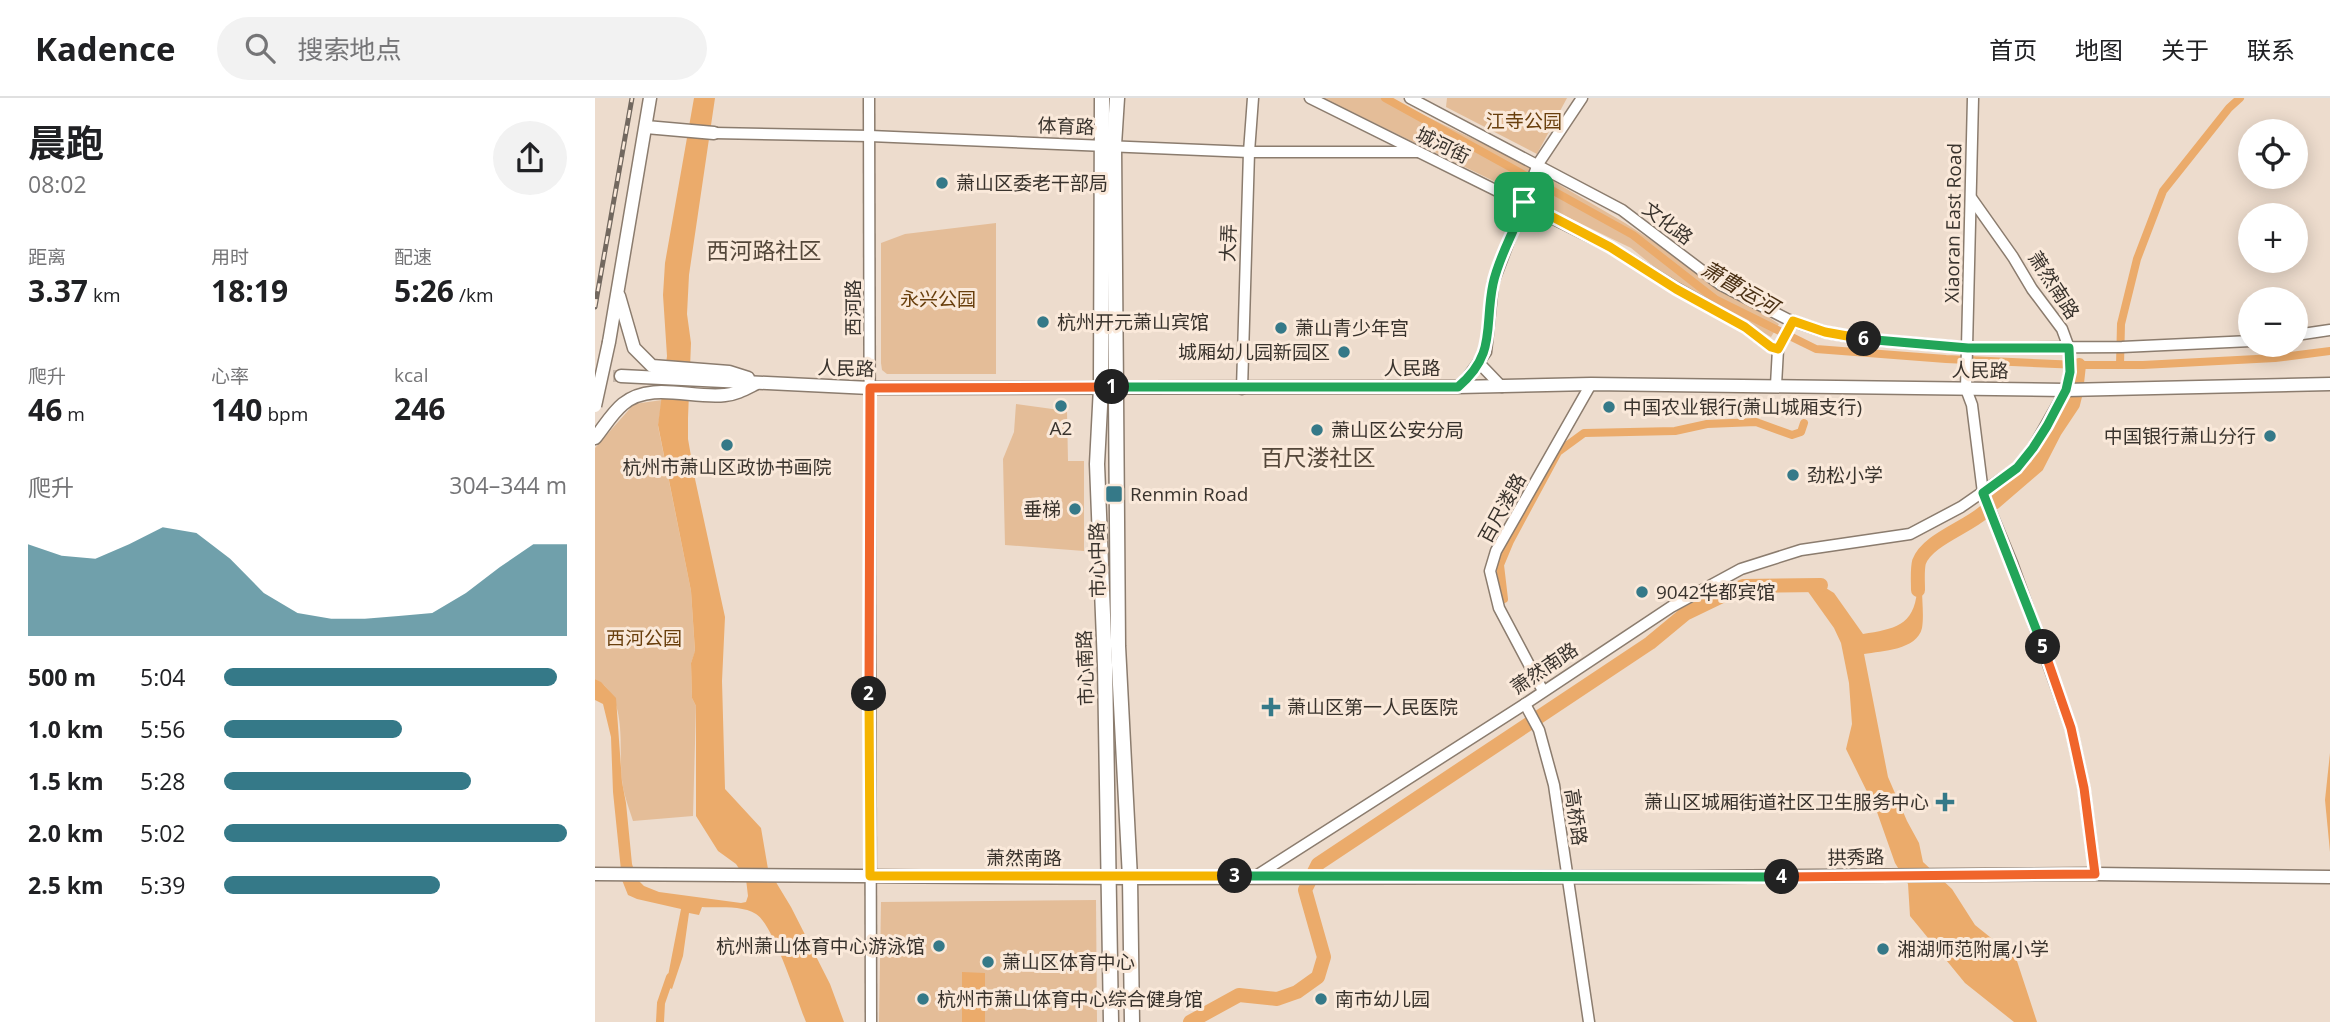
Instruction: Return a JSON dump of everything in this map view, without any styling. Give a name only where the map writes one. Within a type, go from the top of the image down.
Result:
[{"type":"main road","points":[[595,407],[609,342],[650,98]]},
{"type":"main road","points":[[646,127],[658,98]]},
{"type":"main road","name":"市心中路","points":[[1102,98],[1109,145],[1108,387],[1130,878],[1132,1022]]},
{"type":"main road","name":"市心中路","points":[[1109,145],[1117,98]]},
{"type":"main road","points":[[646,127],[714,133]]},
{"type":"main road","points":[[617,292],[634,348],[657,372]]},
{"type":"main road","name":"人民路","points":[[621,376],[657,372],[708,375],[758,383],[870,388],[1502,387],[1591,384],[2066,390],[2330,384]]},
{"type":"main road","points":[[595,438],[624,402],[636,396],[660,393],[706,396],[736,394],[758,383]]},
{"type":"main road","name":"市心南路","points":[[1108,387],[1097,464],[1105,665],[1111,1022]]},
{"type":"main road","name":"萧然南路","points":[[595,874],[1130,878],[1256,876]]},
{"type":"main road","name":"拱秀路","points":[[1256,876],[2095,874],[2328,877]]},
{"type":"street","name":"西河路","points":[[869,98],[871,1022]]},
{"type":"street","name":"大弄","points":[[1241,388],[1252,98]]},
{"type":"street","name":"城河街","points":[[1310,98],[1522,207],[1610,247],[1778,349]]},
{"type":"street","name":"文化路","points":[[1410,98],[1538,163],[1622,210],[1721,285],[1793,321],[1825,332],[1863,339],[1968,350],[2069,350],[2238,342]]},
{"type":"street","points":[[1458,387],[1486,352],[1493,283],[1538,163],[1582,98]]},
{"type":"street","name":"Xiaoran East Road","points":[[1973,98],[1966,389],[1972,405],[1983,493],[2012,563],[2071,728],[2084,788],[2095,874]]},
{"type":"street","name":"体育路","points":[[714,133],[870,136],[1249,152],[1417,152]]},
{"type":"street","name":"萧然南路","points":[[1256,876],[1671,607],[1741,569],[1801,550],[1910,534],[1983,493],[2017,468],[2033,448],[2066,390],[2070,372],[2069,350],[2061,329],[1972,199]]},
{"type":"street","points":[[1776,385],[1778,349],[1793,321]]},
{"type":"street","points":[[2308,333],[2330,330]]},
{"type":"street","points":[[1479,363],[1502,387]]},
{"type":"street","name":"百尺溇路","points":[[1543,691],[1503,619],[1490,571],[1496,551],[1591,384]]},
{"type":"street","name":"高桥路","points":[[1525,704],[1539,730],[1554,785],[1590,1022]]},
{"type":"green space","points":[[1323,98],[1388,98],[1517,160],[1625,223],[1779,324],[1771,337],[1673,282],[1631,248]]},
{"type":"green space","name":"江寺公园","points":[[1447,98],[1567,98],[1537,154],[1446,107]]},
{"type":"green space","name":"永兴公园","points":[[996,223],[996,374],[887,374],[882,370],[881,363],[881,243],[905,234]]},
{"type":"green space","name":"西河公园","points":[[662,400],[658,426],[691,591],[695,652],[691,663],[692,698],[696,706],[693,816],[633,821],[623,785],[617,710],[606,687],[595,679],[595,448],[634,404]]},
{"type":"green space","points":[[1016,404],[1067,411],[1068,461],[1084,461],[1084,551],[1005,545],[1003,459],[1014,432]]},
{"type":"green space","name":"萧山区体育中心","points":[[1096,900],[1097,1022],[879,1022],[881,902]]},
{"type":"shaded area","points":[[694,98],[715,98],[689,275],[687,314],[691,343],[688,439],[725,617],[722,681],[725,789],[761,828],[768,869],[791,907],[830,984],[844,1022],[806,1022],[770,932],[756,914],[744,909],[702,907],[699,915],[689,913],[683,956],[672,989],[666,986],[681,909],[628,895],[622,880],[613,792],[611,737],[603,704],[595,700],[595,679],[616,698],[622,782],[632,864],[637,879],[644,886],[659,892],[741,903],[746,902],[748,896],[746,879],[736,864],[718,851],[696,816],[696,706],[692,698],[691,663],[695,651],[691,591],[658,425],[667,356],[663,295],[665,263]]},
{"type":"shaded area","points":[[1821,585],[1834,593],[1863,634],[1901,624],[1912,612],[1917,591],[1922,588],[1923,623],[1919,635],[1898,648],[1864,654],[1888,777],[1919,843],[1923,862],[1952,889],[1975,925],[2016,958],[2037,1022],[2014,1022],[1965,983],[1910,916],[1908,884],[1895,863],[1877,812],[1846,749],[1852,724],[1849,683],[1841,643],[1834,628],[1804,586]]},
{"type":"shaded area","points":[[2330,753],[2330,852],[2325,800]]},
{"type":"shaded area","points":[[962,972],[985,973],[985,1022],[962,1022]]},
{"type":"waterway","name":"萧曹运河","points":[[1385,98],[1633,235],[1715,299],[1816,349],[2079,365],[2143,365],[2275,358],[2330,351]]},
{"type":"waterway","points":[[2120,365],[2121,324],[2137,259],[2163,191],[2240,98]]},
{"type":"waterway","points":[[2077,383],[2079,365]]},
{"type":"waterway","points":[[1994,503],[2037,466],[2075,396]]},
{"type":"waterway","points":[[1504,599],[1500,565],[1510,541],[1558,452],[1584,433],[1675,431],[1707,424],[1756,422],[1792,435],[1801,432],[1804,423]]},
{"type":"waterway","points":[[1918,590],[1918,565],[1923,554],[1938,541],[1984,512]]},
{"type":"waterway","points":[[1190,1022],[1239,995],[1277,999],[1297,992],[1318,977],[1324,957],[1305,890],[1318,864],[1650,643],[1685,614],[1743,586],[1821,585]]},
{"type":"waterway","points":[[660,1022],[661,1003],[670,977]]},
{"type":"tunnel","points":[[595,376],[621,376]]},
{"type":"railway","points":[[595,307],[632,98]]},
{"type":"place","name":"萧山区委老干部局","points":[[942,183]]},
{"type":"place","name":"杭州开元萧山宾馆","points":[[1043,322]]},
{"type":"place","name":"萧山青少年宫","points":[[1281,328]]},
{"type":"place","name":"城厢幼儿园新园区","points":[[1344,352]]},
{"type":"place","name":"A2","points":[[1061,406]]},
{"type":"place","name":"中国农业银行(萧山城厢支行)","points":[[1609,407]]},
{"type":"place","name":"萧山区公安分局","points":[[1317,430]]},
{"type":"place","name":"中国银行萧山分行","points":[[2270,436]]},
{"type":"place","name":"杭州市萧山区政协书画院","points":[[727,445]]},
{"type":"place","name":"劲松小学","points":[[1793,475]]},
{"type":"place","name":"Renmin Road","points":[[1114,494]]},
{"type":"place","name":"垂梯","points":[[1075,509]]},
{"type":"place","name":"9042华都宾馆","points":[[1642,592]]},
{"type":"place","name":"萧山区第一人民医院","points":[[1271,707]]},
{"type":"place","name":"萧山区城厢街道社区卫生服务中心","points":[[1945,802]]},
{"type":"place","name":"杭州萧山体育中心游泳馆","points":[[939,946]]},
{"type":"place","name":"湘湖师范附属小学","points":[[1883,949]]},
{"type":"place","name":"萧山区体育中心","points":[[988,962]]},
{"type":"place","name":"杭州市萧山体育中心综合健身馆","points":[[923,999]]},
{"type":"place","name":"南市幼儿园","points":[[1321,999]]},
{"type":"district","name":"西河路社区","points":[[764,250]]},
{"type":"district","name":"百尺溇社区","points":[[1318,457]]},
{"type":"route","points":[[1524,202],[1610,247],[1778,349],[1793,321],[1825,332],[1863,339],[1968,348],[2069,348],[2070,372],[2066,390],[2047,426],[2017,468],[1983,493],[2012,563],[2071,728],[2084,788],[2095,874],[1130,878],[870,876],[870,388],[1458,387],[1486,352],[1493,283],[1524,202]]}]
